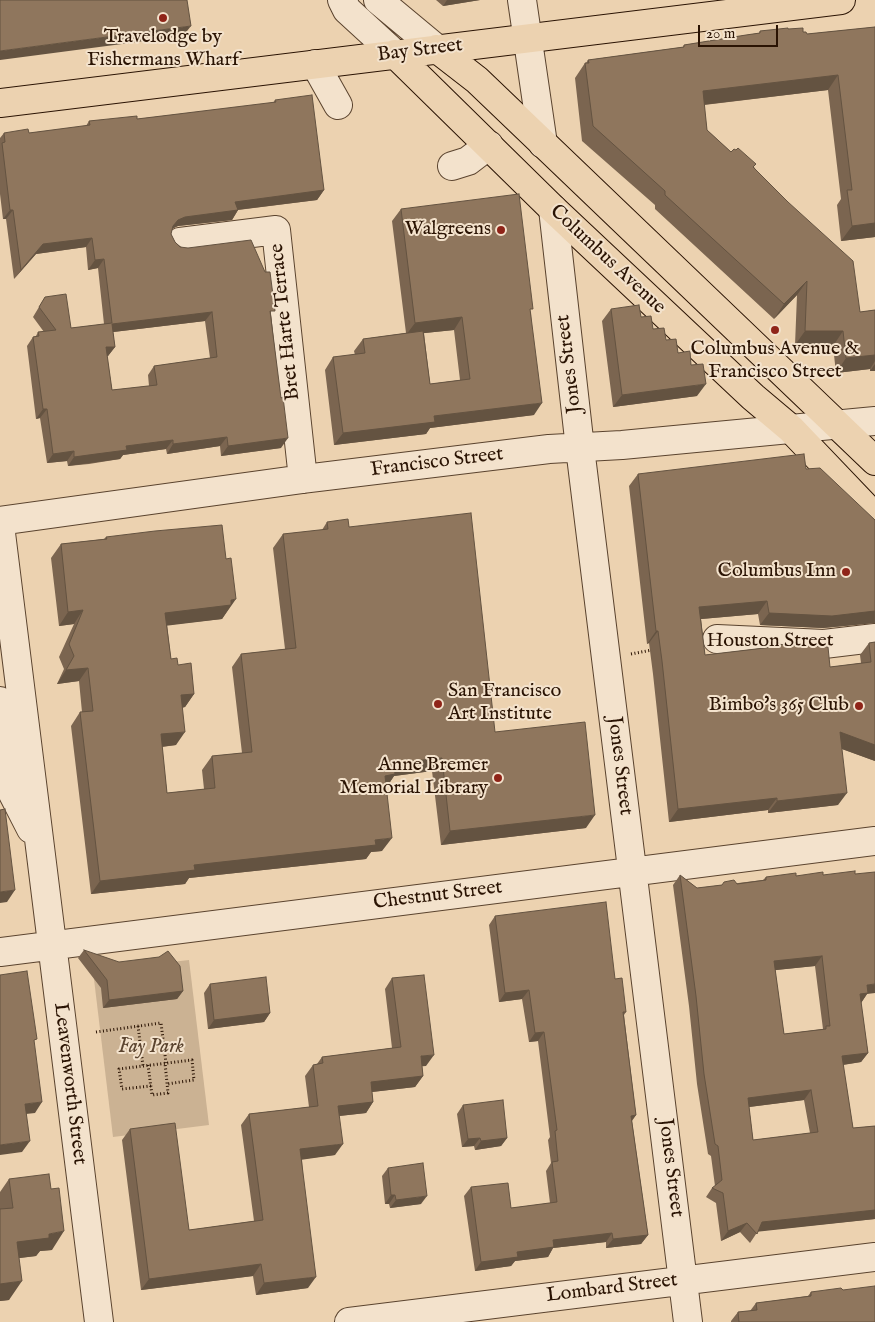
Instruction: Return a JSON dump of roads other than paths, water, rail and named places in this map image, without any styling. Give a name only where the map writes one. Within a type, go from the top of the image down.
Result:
[{"type":"main road","name":"Bay Street","points":[[0,103],[840,0]]},
{"type":"main road","name":"Columbus Avenue","points":[[437,49],[477,80],[875,461]]},
{"type":"main road","name":"Columbus Avenue","points":[[396,54],[552,209],[753,397],[791,429],[875,517]]},
{"type":"street","name":"Columbus Avenue","points":[[342,0],[347,10],[396,54]]},
{"type":"street","name":"Columbus Avenue","points":[[378,0],[437,49]]},
{"type":"street","points":[[522,0],[543,144]]},
{"type":"street","points":[[315,64],[338,105]]},
{"type":"street","points":[[452,166],[468,161],[489,145]]},
{"type":"street","name":"Jones Street","points":[[552,209],[688,1322]]},
{"type":"street","name":"Bret Harte Terrace","points":[[180,242],[276,230],[303,479]]},
{"type":"street","name":"Francisco Street","points":[[0,521],[303,479],[549,449],[837,426],[875,421]]},
{"type":"street","name":"Leavenworth Street","points":[[0,525],[99,1322]]},
{"type":"street","name":"Houston Street","points":[[717,639],[824,644],[875,638]]},
{"type":"street","name":"Leavenworth Street","points":[[0,701],[12,792],[40,846]]},
{"type":"street","name":"Chestnut Street","points":[[0,952],[875,841]]},
{"type":"street","name":"Lombard Street","points":[[349,1322],[875,1257]]},
{"type":"place","name":"Travelodge by Fishermans Wharf","points":[[163,18]]},
{"type":"place","name":"Walgreens","points":[[501,230]]},
{"type":"place","name":"Columbus Avenue & Francisco Street","points":[[775,330]]},
{"type":"place","name":"Columbus Inn","points":[[846,572]]},
{"type":"place","name":"San Francisco Art Institute","points":[[438,704]]},
{"type":"place","name":"Bimbo's 365 Club","points":[[859,706]]},
{"type":"place","name":"Anne Bremer Memorial Library","points":[[498,778]]},
{"type":"park label","name":"Fay Park","points":[[151,1048]]}]
